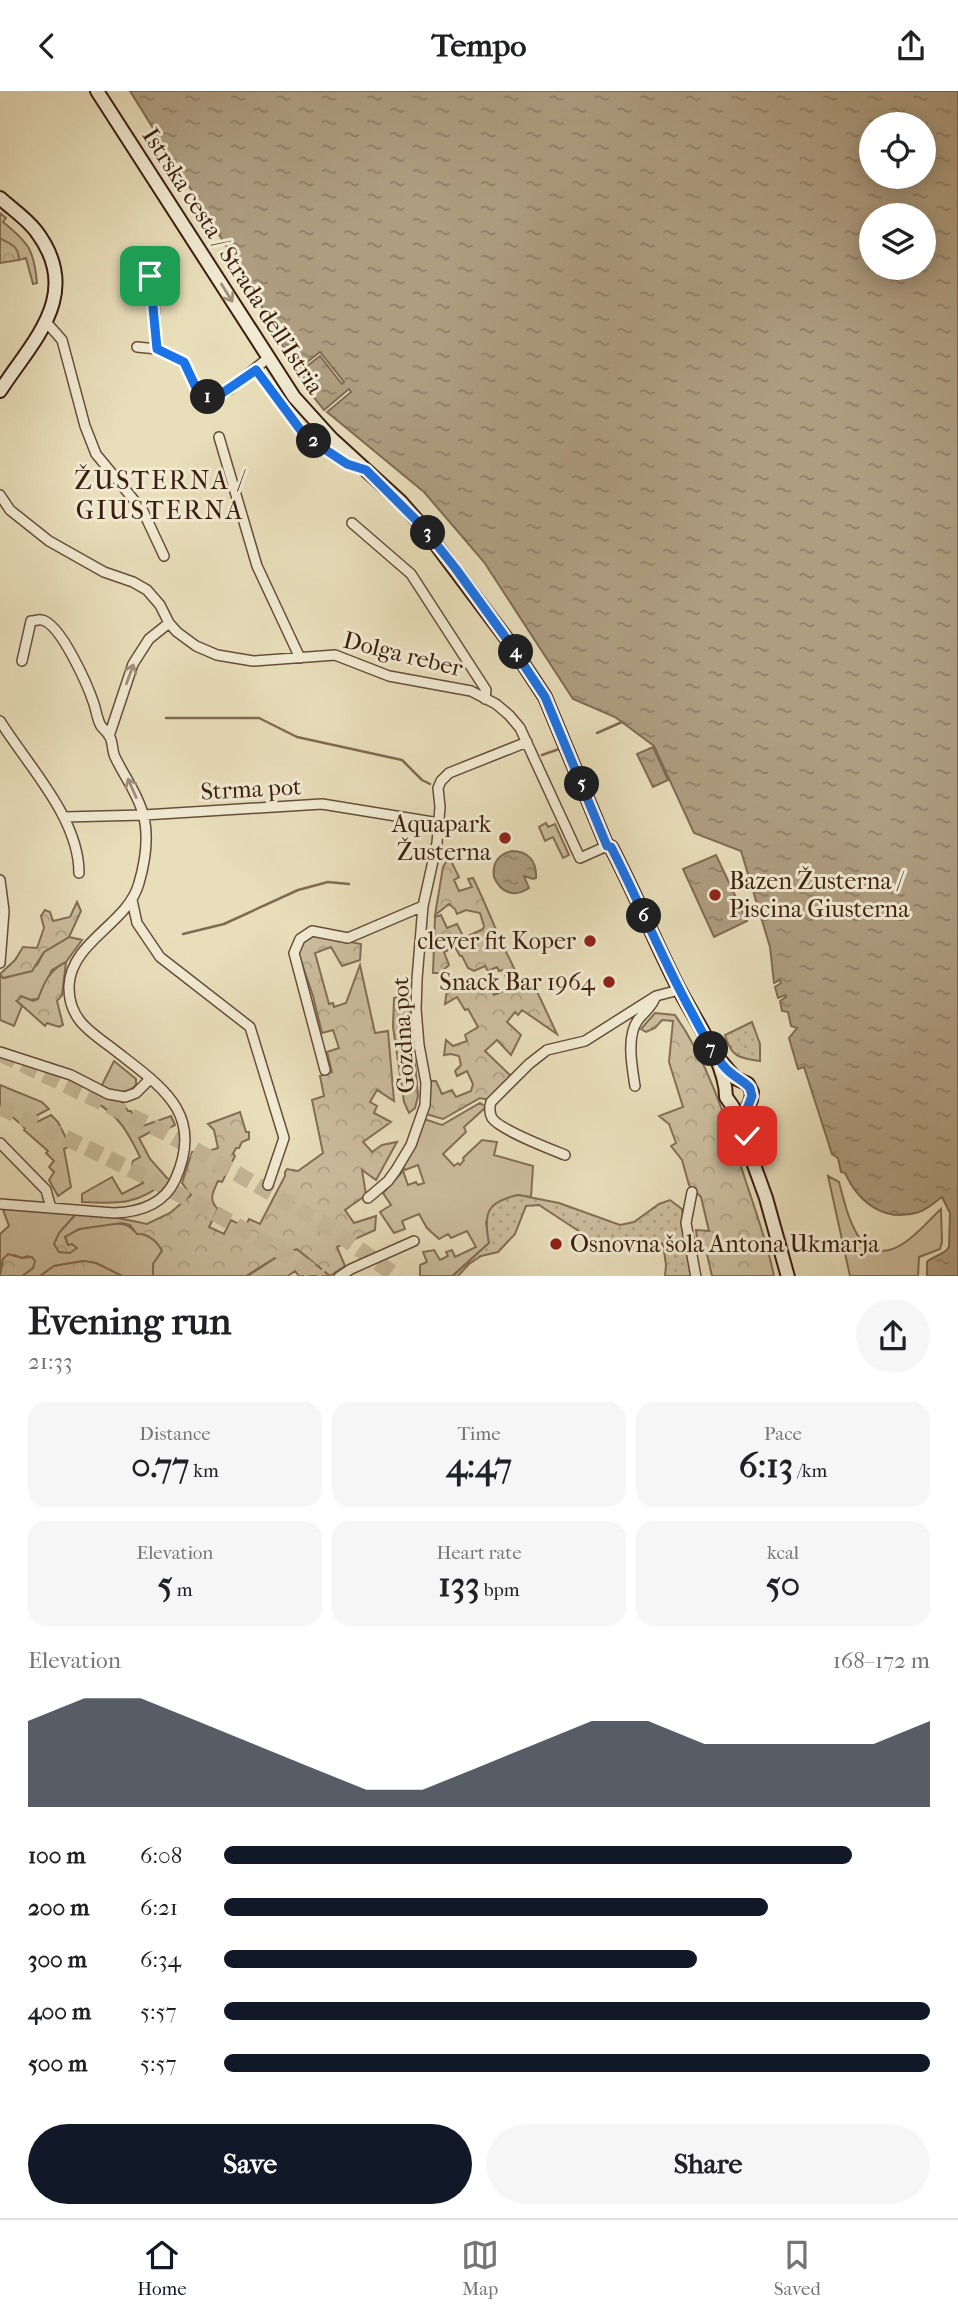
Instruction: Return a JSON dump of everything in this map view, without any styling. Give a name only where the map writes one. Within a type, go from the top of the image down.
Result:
[{"type":"street","name":"Istrska cesta / Strada dell'Istria","points":[[97,91],[294,397],[313,420],[422,526],[545,697],[607,846],[611,847],[630,883],[645,921],[710,1048],[726,1089],[727,1101],[733,1107],[766,1198],[788,1276]]},
{"type":"street","points":[[0,198],[35,230],[52,258],[55,292],[47,323],[1,388]]},
{"type":"street","points":[[144,259],[153,289],[157,349]]},
{"type":"street","points":[[47,323],[62,340],[85,426],[96,454],[142,511],[164,556]]},
{"type":"street","points":[[137,347],[157,349],[184,362],[198,392],[211,398],[229,390],[268,358]]},
{"type":"street","points":[[256,370],[305,436],[347,464],[366,470]]},
{"type":"street","points":[[219,437],[257,566],[300,658]]},
{"type":"street","name":"Dolga reber","points":[[0,495],[10,510],[49,541],[104,572],[147,590],[177,632],[196,646],[217,655],[253,661],[335,655],[381,673],[482,697]]},
{"type":"street","points":[[352,523],[411,573],[486,690],[482,697],[509,715],[527,742],[580,858],[607,846]]},
{"type":"street","points":[[0,1204],[114,1213],[146,1208],[172,1188],[183,1163],[187,1141],[182,1117],[171,1098],[85,1028],[76,1015],[70,993],[73,969],[80,957],[132,900],[139,884],[146,850],[144,815],[130,782],[114,755],[109,736],[100,725],[93,701],[69,646],[49,624],[42,620],[31,621],[22,661]]},
{"type":"street","points":[[109,736],[133,664],[149,639],[169,623]]},
{"type":"street","points":[[0,721],[64,817],[74,837],[79,873]]},
{"type":"street","name":"Gozdna pot","points":[[368,1198],[388,1181],[396,1170],[411,1145],[425,1105],[426,1083],[416,1009],[423,906],[439,823],[438,788],[449,773],[527,742]]},
{"type":"street","name":"Strma pot","points":[[64,817],[322,804],[439,823]]},
{"type":"street","points":[[0,880],[4,911],[0,963]]},
{"type":"street","points":[[132,900],[137,923],[160,957],[250,1027],[284,1138],[268,1185]]},
{"type":"street","points":[[325,1070],[295,953],[300,939],[312,931],[348,938],[423,906]]},
{"type":"street","points":[[565,1156],[500,1125],[491,1117],[491,1102],[547,1050],[585,1041],[656,996],[679,990]]},
{"type":"street","points":[[635,1086],[632,1050],[635,1027],[653,1005],[656,996]]},
{"type":"street","name":"Istrska cesta / Strada dell'Istria","points":[[710,1048],[730,1074],[748,1084],[752,1092],[746,1111],[751,1161]]},
{"type":"street","points":[[0,1052],[71,1075],[108,1094],[125,1097],[136,1093],[150,1079]]},
{"type":"street","points":[[726,1089],[732,1083],[740,1081]]},
{"type":"street","points":[[733,1107],[742,1108],[749,1104]]},
{"type":"street","points":[[0,1143],[46,1190],[51,1208]]},
{"type":"street","points":[[692,1192],[686,1223],[696,1276]]},
{"type":"street","points":[[340,1276],[414,1241]]},
{"type":"green space","points":[[0,213],[6,218],[3,222],[29,248],[37,283],[33,284],[26,258],[19,260],[18,254],[0,238]]},
{"type":"green space","points":[[0,238],[15,248],[19,260],[0,263]]},
{"type":"green space","points":[[546,823],[548,827],[555,824],[569,855],[563,858],[553,837],[545,841],[539,827]]},
{"type":"green space","points":[[449,857],[459,877],[454,880],[459,891],[472,887],[468,879],[473,878],[520,984],[533,983],[557,1034],[522,1010],[518,1015],[515,1012],[507,1022],[521,1035],[511,1055],[497,1040],[485,1051],[512,1077],[489,1100],[480,1098],[443,1119],[426,1114],[430,1081],[436,1081],[442,1094],[452,1090],[456,1097],[471,1091],[473,1084],[467,1071],[457,1076],[455,1071],[461,1065],[459,1056],[444,1055],[446,1040],[453,1046],[467,1041],[465,1035],[478,1027],[468,1009],[465,1010],[457,997],[445,1004],[448,982],[460,977],[479,982],[488,978],[494,995],[506,990],[512,991],[503,970],[499,971],[497,967],[488,971],[485,966],[474,971],[468,968],[455,947],[444,952],[449,965],[440,973],[433,973],[435,917],[441,915],[447,928],[457,924],[464,938],[484,926],[480,913],[466,910],[457,914],[449,904],[435,915],[443,867]]},
{"type":"green space","points":[[77,902],[81,911],[69,937],[44,952],[32,971],[3,978],[0,974],[15,960],[23,947],[37,948],[44,928],[41,916],[45,910],[50,912],[53,921],[70,917]]},
{"type":"green space","points":[[314,935],[361,944],[360,960],[342,966],[331,947],[315,953],[329,1004],[333,1003],[334,1007],[346,1003],[360,965],[375,1033],[388,1031],[394,1101],[377,1090],[370,1102],[377,1106],[374,1113],[391,1122],[363,1142],[372,1152],[382,1145],[397,1142],[376,1180],[362,1170],[366,1195],[345,1210],[354,1223],[376,1216],[375,1230],[337,1247],[345,1266],[330,1276],[297,1249],[283,1253],[246,1276],[153,1276],[153,1264],[162,1251],[152,1239],[137,1234],[130,1225],[122,1223],[79,1229],[65,1237],[68,1245],[72,1244],[77,1248],[70,1253],[59,1252],[54,1244],[59,1233],[76,1214],[113,1217],[147,1224],[170,1213],[191,1195],[182,1183],[192,1152],[218,1148],[214,1130],[208,1124],[240,1112],[246,1132],[249,1132],[249,1139],[236,1148],[233,1154],[235,1156],[222,1182],[218,1181],[216,1185],[212,1199],[218,1209],[209,1227],[224,1234],[231,1220],[245,1227],[249,1219],[260,1224],[287,1169],[298,1171],[323,1153],[312,1100],[324,1096],[320,1076],[332,1072],[327,1052],[339,1048],[333,1030],[322,1033],[298,952],[306,939]]},
{"type":"green space","points":[[69,937],[82,940],[66,962],[52,970],[38,999],[17,1001],[22,1006],[14,1026],[0,1020],[0,974],[4,978],[37,965],[44,952]]},
{"type":"green space","points":[[66,962],[62,995],[57,1001],[63,1025],[59,1027],[47,1023],[45,1026],[17,1001],[21,996],[33,1001],[38,999],[51,973]]},
{"type":"green space","points":[[409,994],[418,1096],[415,1108],[409,1113],[404,1102],[393,1027],[394,998]]},
{"type":"green space","points":[[655,1013],[675,1015],[709,1077],[759,1221],[774,1276],[712,1276],[706,1250],[698,1246],[696,1230],[709,1231],[701,1197],[689,1185],[682,1160],[671,1146],[676,1143],[669,1124],[659,1116],[683,1107],[669,1062],[673,1021],[662,1020],[655,1028],[646,1032],[641,1029]]},
{"type":"green space","points":[[752,1022],[760,1044],[760,1061],[737,1055],[730,1048],[725,1035]]},
{"type":"green space","points":[[114,1061],[136,1079],[136,1085],[128,1091],[120,1092],[101,1087]]},
{"type":"green space","points":[[0,1085],[42,1102],[49,1109],[34,1117],[37,1122],[51,1115],[58,1122],[70,1146],[64,1149],[71,1187],[58,1196],[49,1180],[54,1172],[49,1167],[54,1161],[46,1153],[48,1151],[0,1106]]},
{"type":"green space","points":[[96,1093],[121,1101],[128,1111],[131,1111],[140,1127],[171,1116],[175,1125],[155,1135],[152,1131],[139,1138],[150,1159],[168,1179],[148,1194],[128,1201],[82,1202],[82,1194],[112,1177],[122,1194],[143,1183],[132,1166],[133,1161],[140,1157],[136,1149],[116,1119],[95,1102]]},
{"type":"green space","points":[[480,1103],[486,1107],[464,1127],[466,1132],[443,1154],[454,1166],[458,1163],[460,1165],[463,1158],[482,1140],[497,1142],[494,1155],[533,1166],[531,1197],[518,1195],[486,1222],[489,1243],[452,1276],[420,1276],[420,1265],[427,1262],[423,1252],[434,1250],[440,1260],[448,1256],[446,1252],[452,1250],[455,1257],[476,1247],[467,1231],[451,1238],[448,1234],[439,1239],[427,1228],[419,1214],[402,1221],[405,1229],[394,1233],[380,1212],[391,1205],[383,1193],[403,1171],[408,1185],[424,1183],[418,1165],[405,1170],[402,1164],[424,1119],[442,1125]]},
{"type":"green space","points":[[828,1176],[839,1182],[851,1222],[858,1235],[866,1245],[876,1250],[889,1250],[904,1243],[941,1209],[940,1249],[919,1257],[918,1276],[850,1276]]},
{"type":"green space","points":[[518,1195],[559,1203],[620,1225],[634,1222],[659,1204],[670,1200],[682,1209],[692,1276],[665,1276],[663,1244],[630,1240],[606,1249],[539,1205],[526,1206],[515,1234],[498,1252],[481,1256],[458,1276],[453,1276],[489,1243],[487,1216],[494,1205]]},
{"type":"green space","points":[[2,1207],[76,1214],[59,1233],[68,1245],[65,1236],[86,1227],[117,1223],[130,1227],[154,1240],[162,1251],[153,1264],[153,1276],[122,1276],[96,1263],[83,1261],[54,1266],[40,1276],[22,1276],[33,1268],[28,1256],[22,1258],[14,1255],[3,1259],[0,1274],[0,1234],[9,1226]]},
{"type":"green space","points":[[297,1249],[330,1276],[299,1276],[295,1271],[288,1276],[248,1276],[283,1253]]},
{"type":"green space","points":[[8,1254],[22,1258],[32,1257],[35,1261],[33,1268],[22,1276],[0,1276],[3,1259]]},
{"type":"green space","points":[[83,1261],[96,1263],[122,1276],[40,1276],[54,1266]]},
{"type":"water","points":[[130,91],[958,91],[958,1276],[927,1276],[927,1262],[949,1247],[950,1213],[942,1197],[919,1212],[895,1215],[874,1208],[858,1193],[845,1173],[841,1172],[838,1158],[832,1154],[804,1067],[798,1069],[789,1038],[797,1028],[791,1026],[788,1012],[782,1011],[780,1001],[786,997],[785,995],[778,998],[775,987],[781,983],[780,980],[774,983],[770,947],[741,851],[694,833],[654,746],[615,717],[573,699],[484,562],[424,492],[327,412],[351,392],[349,389],[324,410],[296,375],[320,356],[342,384],[344,382],[320,352],[296,371],[249,283]]},
{"type":"water","points":[[653,747],[668,780],[653,787],[637,754]]},
{"type":"water","points":[[512,851],[527,855],[536,872],[536,878],[533,879],[524,876],[529,888],[518,893],[504,890],[494,877],[497,860]]},
{"type":"water","name":"Bazen Žusterna / Piscina Giusterna","points":[[716,855],[747,921],[714,937],[683,869]]},
{"type":"waterway","points":[[166,718],[259,718],[297,737],[402,760],[422,780],[430,784]]},
{"type":"waterway","points":[[597,733],[622,722]]},
{"type":"waterway","points":[[542,755],[562,748]]},
{"type":"waterway","points":[[183,934],[224,924],[298,890],[328,882],[349,884]]},
{"type":"tunnel","points":[[1,1054],[164,1132],[320,1221],[397,1276]]},
{"type":"tunnel","points":[[0,1107],[204,1207],[319,1276]]},
{"type":"place","name":"Aquapark Žusterna","points":[[505,838]]},
{"type":"place","name":"Bazen Žusterna / Piscina Giusterna","points":[[715,895]]},
{"type":"place","name":"clever fit Koper","points":[[590,941]]},
{"type":"place","name":"Snack Bar 1964","points":[[609,982]]},
{"type":"place","name":"Osnovna šola Antona Ukmarja","points":[[556,1244]]},
{"type":"district","name":"ŽUSTERNA / GIUSTERNA","points":[[160,494]]},
{"type":"route","points":[[150,276],[157,349],[187,365],[198,392],[211,398],[218,396],[256,370],[305,436],[347,464],[366,470],[401,502],[456,569],[506,638],[545,697],[598,827],[630,883],[645,921],[710,1048],[723,1066],[735,1078],[748,1084],[752,1092],[746,1111],[747,1136]]}]
